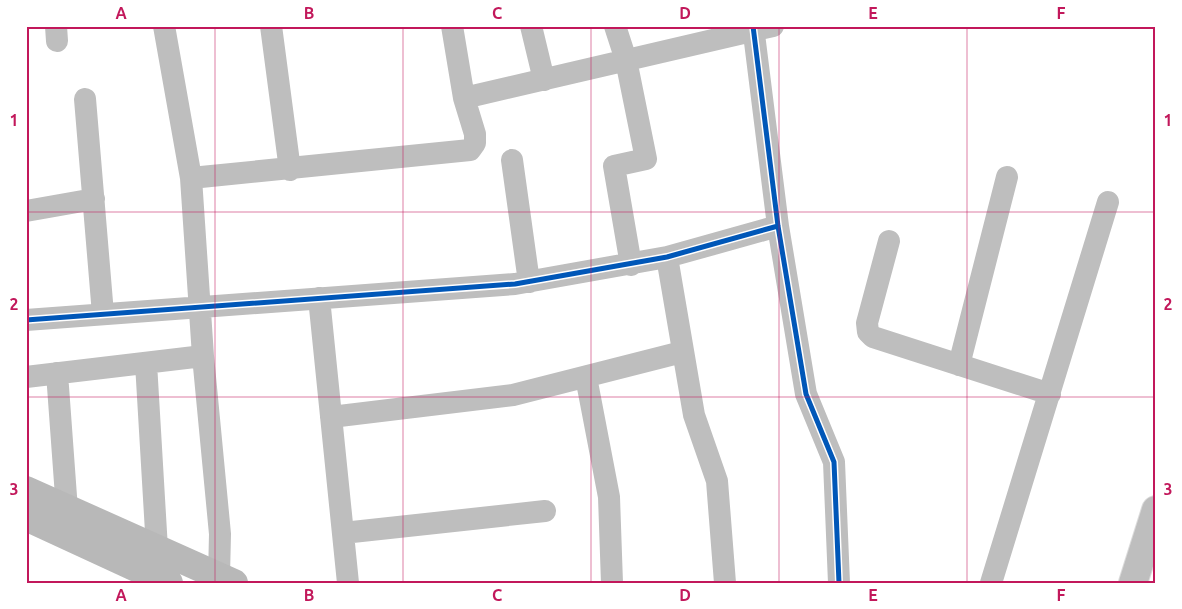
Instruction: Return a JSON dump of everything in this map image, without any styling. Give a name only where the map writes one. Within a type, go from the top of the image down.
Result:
[{"type":"main road","points":[[1133,583],[1156,510]]},
{"type":"street","points":[[164,26],[191,178],[203,356],[226,580]]},
{"type":"street","points":[[271,26],[290,170]]},
{"type":"street","points":[[191,178],[290,170],[470,150],[475,143],[475,134],[464,98],[452,26]]},
{"type":"street","points":[[530,26],[544,80]]},
{"type":"street","points":[[615,26],[626,60],[646,159],[614,166],[631,265]]},
{"type":"street","points":[[464,98],[626,60],[692,35],[760,28],[778,226],[806,394],[810,408],[831,449],[834,462],[838,583]]},
{"type":"street","points":[[85,99],[103,314]]},
{"type":"street","points":[[512,160],[529,282]]},
{"type":"street","points":[[959,365],[1007,177]]},
{"type":"street","points":[[26,211],[94,199]]},
{"type":"street","points":[[991,583],[1108,202]]},
{"type":"street","points":[[26,320],[529,282],[668,257],[778,226]]},
{"type":"street","points":[[889,240],[867,323],[868,332],[873,337],[1050,394]]},
{"type":"street","points":[[668,257],[682,352],[694,415],[717,481],[725,583]]},
{"type":"street","points":[[319,298],[348,583]]},
{"type":"street","points":[[331,416],[513,395],[682,352]]},
{"type":"street","points":[[26,377],[203,356]]},
{"type":"street","points":[[146,363],[157,549]]},
{"type":"street","points":[[57,373],[67,510]]},
{"type":"street","points":[[586,377],[609,497],[612,583]]},
{"type":"street","points":[[26,490],[226,580]]},
{"type":"street","points":[[343,533],[545,511]]},
{"type":"street","points":[[26,517],[169,583]]},
{"type":"cycle path","points":[[753,26],[778,226],[806,394],[834,462],[839,583]]},
{"type":"cycle path","points":[[26,320],[515,284],[667,257],[778,226]]}]
